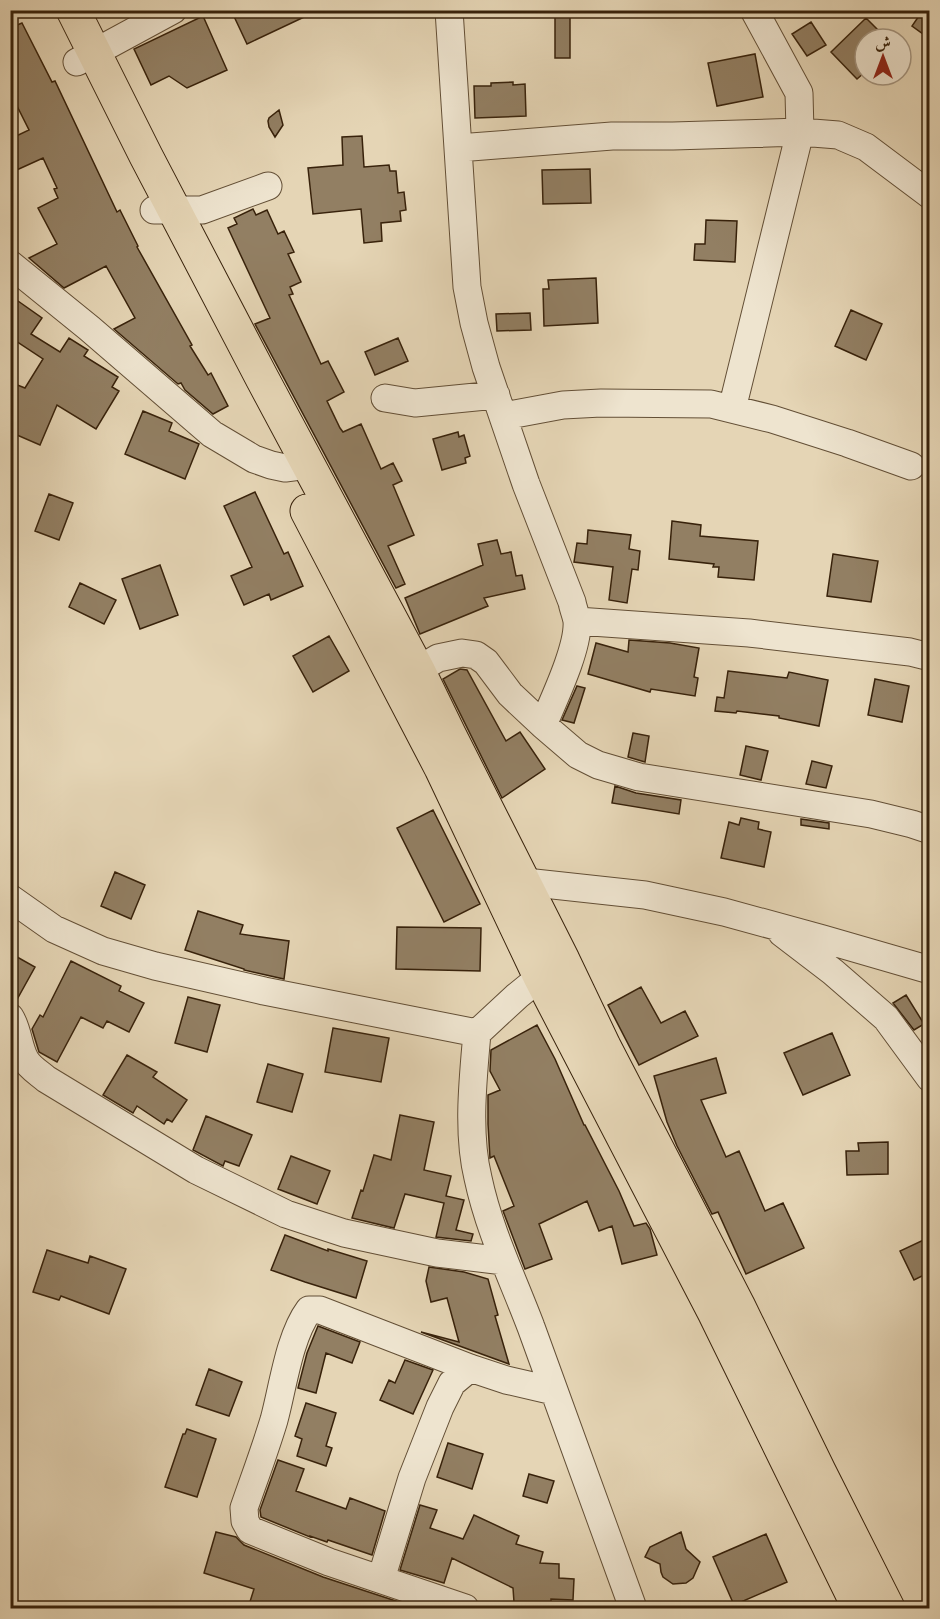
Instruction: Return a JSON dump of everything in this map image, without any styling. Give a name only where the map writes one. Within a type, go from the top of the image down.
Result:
[{"type":"main road","points":[[50,10],[86,57],[165,210],[249,394],[296,467],[407,675],[441,768],[508,880],[727,1310],[808,1477],[859,1608]]},
{"type":"main road","points":[[73,10],[86,57]]},
{"type":"main road","points":[[808,1477],[888,1608]]},
{"type":"street","points":[[86,57],[174,10]]},
{"type":"street","points":[[449,10],[467,287],[474,323],[486,367],[526,484],[572,602],[577,621],[574,644],[543,725]]},
{"type":"street","points":[[732,409],[800,132],[799,93],[754,10]]},
{"type":"street","points":[[458,148],[612,136],[706,136],[800,132],[838,135],[866,147],[930,195]]},
{"type":"street","points":[[165,210],[202,210],[268,186]]},
{"type":"street","points":[[10,264],[89,328],[212,434],[254,459],[296,467]]},
{"type":"street","points":[[385,398],[415,403],[500,406],[601,403],[711,404],[794,426],[911,466]]},
{"type":"street","points":[[577,621],[749,633],[910,652],[930,657]]},
{"type":"street","points":[[407,675],[438,658],[462,653],[476,655],[486,662],[510,694],[543,725],[578,755],[598,765],[639,777],[872,814],[930,830]]},
{"type":"street","points":[[508,880],[645,896],[724,912],[924,961]]},
{"type":"street","points":[[10,898],[54,929],[103,951],[154,966],[264,991],[477,1033]]},
{"type":"street","points":[[771,925],[833,972],[886,1018],[930,1078]]},
{"type":"street","points":[[551,968],[477,1033],[472,1129],[477,1176],[504,1261],[529,1322],[633,1608]]},
{"type":"street","points":[[10,1017],[26,1061],[46,1079],[196,1170],[286,1214],[344,1233],[437,1252],[504,1261]]},
{"type":"street","points":[[465,1608],[329,1562],[250,1530],[245,1521],[244,1508],[273,1421],[296,1334],[309,1310],[320,1310],[471,1368],[506,1380],[554,1391]]},
{"type":"street","points":[[381,1579],[412,1478],[440,1407],[452,1383],[471,1368]]},
{"type":"building","points":[[231,10],[319,10],[247,44]]},
{"type":"building","points":[[923,10],[930,10],[930,39],[912,26]]},
{"type":"building","points":[[555,13],[570,13],[570,58],[555,58]]},
{"type":"building","points":[[203,16],[227,70],[187,88],[169,76],[151,85],[134,49]]},
{"type":"building","points":[[866,18],[875,27],[857,27]]},
{"type":"building","points":[[811,22],[826,45],[807,56],[792,34]]},
{"type":"building","points":[[22,23],[52,82],[55,81],[117,212],[120,210],[137,247],[192,345],[190,346],[208,375],[211,373],[228,406],[213,414],[185,390],[181,383],[178,384],[114,329],[135,318],[106,266],[64,288],[29,258],[57,244],[38,208],[58,198],[54,189],[57,188],[43,158],[10,173],[10,139],[29,130],[10,92],[10,28]]},
{"type":"building","points":[[853,31],[853,75],[831,52]]},
{"type":"building","points":[[755,54],[763,97],[717,106],[708,63]]},
{"type":"building","points":[[513,82],[513,85],[525,84],[526,116],[475,118],[474,86]]},
{"type":"building","points":[[279,110],[283,125],[275,137],[268,121]]},
{"type":"building","points":[[362,136],[364,167],[389,165],[390,171],[396,171],[398,193],[404,192],[406,210],[400,211],[401,221],[381,223],[382,241],[364,243],[361,209],[313,214],[308,168],[343,165],[342,137]]},
{"type":"building","points":[[590,169],[591,203],[543,204],[542,170]]},
{"type":"building","points":[[253,209],[256,215],[267,210],[278,234],[284,231],[294,252],[288,254],[301,282],[290,287],[293,294],[289,295],[321,364],[328,361],[344,392],[327,401],[340,428],[343,432],[361,424],[381,469],[393,463],[402,481],[393,485],[414,535],[388,546],[405,584],[396,588],[255,324],[270,318],[228,228],[237,224],[234,218]]},
{"type":"building","points":[[706,220],[737,221],[735,262],[694,260],[695,244],[705,244]]},
{"type":"building","points":[[596,278],[598,323],[544,326],[543,289],[549,289],[548,280]]},
{"type":"building","points":[[18,301],[42,318],[31,334],[60,352],[69,338],[88,350],[84,356],[118,377],[112,387],[119,391],[96,429],[57,405],[40,445],[10,432],[10,382],[25,388],[43,359],[10,337],[10,312]]},
{"type":"building","points":[[851,310],[882,324],[866,360],[835,346]]},
{"type":"building","points":[[530,313],[531,330],[497,331],[496,314]]},
{"type":"building","points":[[398,338],[408,361],[375,375],[365,352]]},
{"type":"building","points":[[143,411],[172,423],[169,431],[199,444],[185,479],[125,454]]},
{"type":"building","points":[[458,432],[459,437],[464,435],[470,456],[465,458],[466,463],[442,470],[433,439]]},
{"type":"building","points":[[255,492],[284,554],[288,552],[303,586],[271,600],[269,594],[244,605],[231,576],[252,567],[224,506]]},
{"type":"building","points":[[49,494],[73,503],[59,540],[35,531]]},
{"type":"building","points":[[672,521],[701,525],[700,536],[758,541],[754,580],[718,577],[719,567],[713,567],[714,564],[669,559]]},
{"type":"building","points":[[588,530],[631,535],[629,549],[640,551],[638,570],[632,569],[627,603],[609,600],[613,567],[574,562],[577,543],[587,544]]},
{"type":"building","points":[[497,540],[501,554],[511,552],[516,576],[522,575],[525,589],[484,598],[488,606],[420,634],[405,598],[483,565],[478,544]]},
{"type":"building","points":[[833,554],[878,561],[871,602],[827,596]]},
{"type":"building","points":[[160,565],[178,615],[140,629],[122,579]]},
{"type":"building","points":[[80,583],[116,600],[104,624],[69,607]]},
{"type":"building","points":[[329,636],[349,671],[313,692],[293,656]]},
{"type":"building","points":[[629,640],[699,648],[694,677],[698,678],[695,696],[651,689],[650,692],[588,674],[596,643],[628,652]]},
{"type":"building","points":[[460,669],[467,670],[506,741],[520,732],[545,769],[502,798],[443,679]]},
{"type":"building","points":[[728,671],[787,678],[789,672],[828,680],[819,726],[779,718],[779,716],[715,711],[717,697],[724,698]]},
{"type":"building","points":[[875,679],[909,686],[902,722],[868,715]]},
{"type":"building","points":[[577,686],[585,688],[574,723],[562,720]]},
{"type":"building","points":[[633,733],[649,736],[645,762],[628,757]]},
{"type":"building","points":[[746,746],[768,751],[761,780],[740,775]]},
{"type":"building","points":[[812,761],[832,766],[826,788],[806,784]]},
{"type":"building","points":[[615,786],[636,793],[681,800],[679,814],[612,803]]},
{"type":"building","points":[[433,810],[480,904],[444,922],[397,828]]},
{"type":"building","points":[[741,818],[759,822],[758,829],[771,832],[764,867],[721,858],[729,822],[739,825]]},
{"type":"building","points":[[801,819],[829,823],[829,829],[801,825]]},
{"type":"building","points":[[115,872],[145,885],[131,919],[101,906]]},
{"type":"building","points":[[198,911],[243,925],[240,934],[289,941],[284,979],[244,970],[185,950]]},
{"type":"building","points":[[397,927],[481,928],[480,971],[396,969]]},
{"type":"building","points":[[10,953],[35,967],[15,1003],[10,1001]]},
{"type":"building","points":[[71,961],[121,986],[119,991],[144,1003],[129,1032],[107,1021],[103,1028],[81,1017],[57,1062],[39,1052],[32,1029],[40,1015],[43,1017]]},
{"type":"building","points":[[641,987],[661,1023],[685,1011],[698,1036],[639,1065],[608,1005]]},
{"type":"building","points":[[906,995],[924,1024],[914,1030],[893,1003]]},
{"type":"building","points":[[188,997],[220,1005],[207,1052],[175,1043]]},
{"type":"building","points":[[537,1025],[634,1226],[646,1223],[650,1229],[657,1255],[622,1264],[612,1226],[599,1231],[587,1201],[539,1224],[552,1259],[525,1269],[503,1211],[514,1206],[494,1156],[490,1158],[488,1095],[500,1090],[490,1071],[491,1050]]},
{"type":"building","points":[[333,1028],[389,1038],[381,1082],[325,1072]]},
{"type":"building","points":[[832,1033],[850,1075],[803,1095],[784,1053]]},
{"type":"building","points":[[127,1055],[157,1072],[153,1077],[187,1100],[172,1122],[167,1119],[164,1124],[137,1106],[133,1113],[103,1095]]},
{"type":"building","points":[[716,1058],[726,1093],[701,1100],[726,1157],[739,1151],[765,1211],[783,1203],[804,1248],[746,1274],[718,1212],[712,1214],[677,1146],[667,1122],[654,1076]]},
{"type":"building","points":[[268,1064],[303,1074],[292,1112],[257,1102]]},
{"type":"building","points":[[400,1115],[434,1122],[424,1170],[451,1176],[446,1196],[464,1200],[456,1230],[473,1234],[471,1241],[436,1237],[444,1203],[405,1194],[394,1228],[352,1218],[374,1155],[391,1160]]},
{"type":"building","points":[[206,1116],[252,1135],[239,1166],[225,1161],[223,1166],[193,1150]]},
{"type":"building","points":[[888,1142],[888,1174],[847,1175],[846,1151],[859,1151],[858,1143]]},
{"type":"building","points":[[291,1156],[330,1171],[317,1204],[278,1189]]},
{"type":"building","points":[[285,1235],[328,1251],[328,1249],[367,1261],[356,1298],[271,1270]]},
{"type":"building","points":[[930,1237],[930,1272],[914,1280],[900,1251]]},
{"type":"building","points":[[47,1250],[88,1263],[90,1256],[126,1269],[109,1314],[61,1296],[59,1300],[33,1292]]},
{"type":"building","points":[[429,1267],[464,1272],[488,1279],[498,1315],[495,1316],[509,1364],[421,1332],[459,1342],[447,1298],[431,1302],[426,1281]]},
{"type":"building","points":[[318,1326],[360,1342],[352,1363],[326,1353],[316,1393],[298,1388],[307,1353]]},
{"type":"building","points":[[405,1360],[433,1370],[413,1414],[380,1400],[389,1380],[395,1383]]},
{"type":"building","points":[[209,1369],[242,1382],[229,1416],[196,1405]]},
{"type":"building","points":[[306,1403],[336,1413],[326,1446],[332,1448],[326,1466],[297,1456],[302,1439],[295,1436]]},
{"type":"building","points":[[187,1429],[216,1439],[197,1497],[165,1487],[183,1434]]},
{"type":"building","points":[[448,1443],[483,1454],[472,1489],[437,1477]]},
{"type":"building","points":[[278,1460],[304,1469],[296,1491],[346,1509],[350,1498],[385,1511],[372,1555],[328,1540],[327,1542],[310,1537],[261,1517],[260,1510]]},
{"type":"building","points":[[529,1474],[554,1481],[547,1503],[523,1496]]},
{"type":"building","points":[[420,1505],[437,1510],[430,1528],[463,1539],[474,1515],[519,1536],[516,1544],[543,1552],[540,1563],[559,1564],[559,1578],[574,1579],[573,1600],[551,1599],[551,1606],[514,1602],[513,1588],[452,1558],[444,1583],[400,1570]]},
{"type":"building","points":[[216,1532],[236,1537],[244,1545],[323,1577],[405,1604],[404,1608],[248,1608],[254,1589],[204,1573]]},
{"type":"building","points":[[681,1532],[686,1549],[700,1562],[693,1578],[686,1583],[673,1584],[663,1577],[660,1564],[645,1557],[650,1547]]},
{"type":"building","points":[[766,1534],[787,1582],[734,1605],[713,1557]]}]
